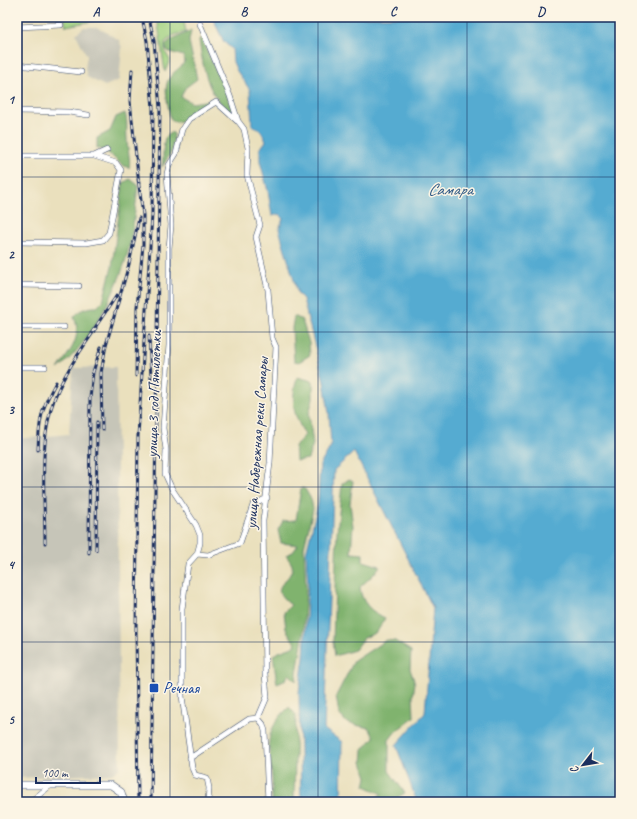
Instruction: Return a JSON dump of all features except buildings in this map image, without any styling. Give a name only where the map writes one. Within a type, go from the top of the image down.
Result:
[{"type":"street","name":"улица Набережная реки Самары","points":[[200,24],[230,96],[238,121],[244,129],[248,148],[247,175],[260,225],[256,237],[268,290],[272,338],[276,347],[275,388],[267,498],[263,521],[265,674],[267,697],[258,718]]},
{"type":"street","points":[[17,27],[61,25]]},
{"type":"street","points":[[17,65],[81,72]]},
{"type":"street","name":"улица 3 год Пятилетки","points":[[208,802],[209,788],[207,778],[195,775],[190,758],[182,696],[182,609],[188,564],[197,554],[200,543],[200,535],[196,525],[172,489],[165,474],[166,450],[163,428],[169,345],[168,248],[171,225],[167,174],[169,165],[176,154],[182,129],[189,119],[216,102],[238,121]]},
{"type":"street","points":[[17,111],[69,112],[88,115]]},
{"type":"street","points":[[94,156],[107,150]]},
{"type":"street","points":[[17,156],[94,156],[116,163],[121,170],[109,233],[103,240],[86,243],[17,242]]},
{"type":"street","points":[[17,284],[79,286]]},
{"type":"street","points":[[17,326],[64,327]]},
{"type":"street","points":[[17,367],[46,367]]},
{"type":"street","points":[[197,554],[208,555],[240,543],[253,505],[267,498]]},
{"type":"street","points":[[190,758],[249,718],[258,718],[263,724],[265,731],[268,802]]},
{"type":"street","points":[[17,785],[111,784],[120,792],[124,802]]},
{"type":"street","points":[[30,802],[51,785]]},
{"type":"shaded area","points":[[84,27],[97,27],[119,40],[122,48],[119,80],[105,86],[87,77],[85,69],[87,56],[76,34]]},
{"type":"shaded area","points":[[116,367],[120,768],[112,774],[17,778],[17,439],[69,434],[73,368]]},
{"type":"green space","points":[[64,17],[114,17],[66,26]]},
{"type":"green space","points":[[157,17],[183,17],[186,32],[174,35],[165,42],[165,52],[170,60],[165,72]]},
{"type":"green space","points":[[191,30],[189,41],[197,79],[185,88],[181,97],[192,103],[210,100],[182,121],[175,122],[170,118],[166,86],[173,73],[182,66],[185,61],[183,56],[167,51],[165,45],[172,39]]},
{"type":"green space","points":[[201,37],[234,113],[218,100],[212,91],[205,71],[199,40]]},
{"type":"green space","points":[[125,113],[130,161],[129,168],[124,166],[107,152],[97,148],[97,138],[110,131],[116,117]]},
{"type":"green space","points":[[172,132],[174,134],[172,151],[162,167],[165,138]]},
{"type":"green space","points":[[130,179],[138,185],[130,243],[120,276],[93,328],[82,344],[58,369],[70,351],[76,338],[77,332],[74,317],[84,309],[97,307],[103,301],[112,267],[123,183]]},
{"type":"green space","points":[[294,316],[302,320],[309,343],[310,355],[299,362],[294,361],[292,328]]},
{"type":"green space","points":[[297,377],[313,381],[313,398],[309,414],[313,444],[308,459],[296,461],[295,446],[305,435],[297,420],[293,400]]},
{"type":"green space","points":[[349,479],[353,481],[350,504],[353,526],[351,553],[363,554],[363,561],[380,566],[360,587],[362,597],[371,610],[385,618],[377,632],[364,638],[355,650],[335,656],[333,642],[337,532],[342,484]]},
{"type":"green space","points":[[301,488],[305,489],[311,499],[313,509],[304,547],[306,590],[303,635],[296,681],[289,674],[286,679],[277,684],[273,655],[296,645],[286,629],[284,612],[291,605],[284,599],[280,593],[280,589],[290,574],[292,567],[292,564],[286,555],[293,552],[298,545],[281,543],[278,530],[283,521],[296,520]]},
{"type":"green space","points":[[386,640],[395,641],[411,651],[410,669],[415,683],[413,696],[414,717],[396,731],[389,740],[389,771],[405,793],[389,802],[374,802],[374,799],[382,794],[365,786],[367,777],[362,762],[363,750],[374,737],[369,728],[347,723],[339,714],[336,696],[354,661]]},
{"type":"green space","points":[[289,707],[296,715],[294,802],[272,802],[269,739],[271,732],[280,716]]},
{"type":"water","name":"Самара","points":[[212,17],[620,17],[620,802],[417,802],[396,745],[425,713],[433,608],[354,452],[334,470],[324,729],[342,742],[341,802],[301,802],[299,692],[304,658],[308,583],[306,553],[318,504],[320,465],[331,446],[329,413],[324,382],[303,299],[298,294],[279,229],[283,219],[280,214],[272,216],[268,191],[260,161],[260,149],[266,141],[261,131],[252,125],[250,90],[237,71],[233,62],[232,49],[224,42]]},
{"type":"railway","points":[[138,802],[136,629],[138,436],[152,215],[153,108],[147,41],[142,17]]},
{"type":"railway","points":[[149,17],[154,41],[160,108],[151,802]]},
{"type":"railway","points":[[132,70],[130,101],[139,184]]},
{"type":"railway","points":[[136,376],[137,307],[143,245],[143,215],[138,179]]},
{"type":"railway","points":[[102,430],[101,373],[106,345],[129,264],[139,218]]},
{"type":"railway","points":[[92,332],[117,295]]},
{"type":"railway","points":[[45,543],[44,450],[50,414],[55,397],[64,379],[96,328]]},
{"type":"railway","points":[[149,336],[151,378]]},
{"type":"railway","points":[[89,553],[90,398],[93,372],[101,347]]},
{"type":"railway","points":[[38,450],[39,431],[44,407],[56,382]]},
{"type":"railway","points":[[96,550],[97,422]]},
{"type":"place","name":"Речная","points":[[154,688]]}]
